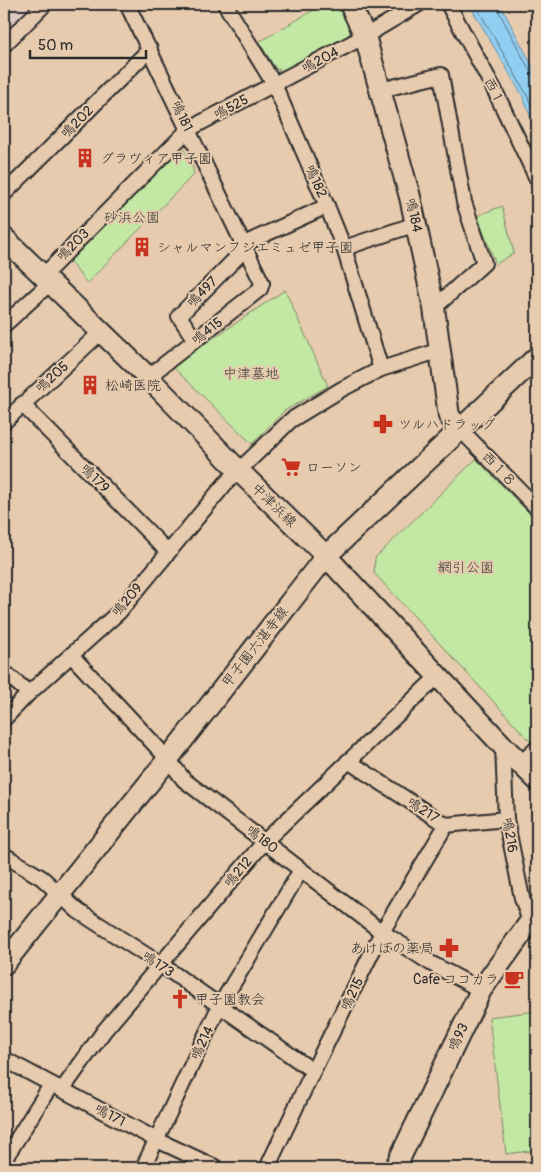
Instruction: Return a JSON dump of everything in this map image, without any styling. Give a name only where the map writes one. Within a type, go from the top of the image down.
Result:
[{"type":"street","points":[[4,45],[45,4]]},
{"type":"street","name":"鳴181","points":[[127,4],[262,283]]},
{"type":"street","name":"鳴182","points":[[225,4],[274,84],[327,206],[344,248],[381,369]]},
{"type":"street","name":"鳴184","points":[[350,4],[365,36],[382,90],[416,224],[434,308],[449,416],[461,430]]},
{"type":"street","name":"鳴204","points":[[274,84],[365,36],[419,4]]},
{"type":"street","name":"西１","points":[[448,4],[494,89],[537,179]]},
{"type":"street","name":"鳴202","points":[[4,194],[150,49]]},
{"type":"street","points":[[382,90],[441,75],[464,202],[484,263],[434,308]]},
{"type":"street","name":"鳴525","points":[[189,129],[274,84]]},
{"type":"street","name":"鳴203","points":[[4,325],[189,129]]},
{"type":"street","points":[[245,246],[327,206]]},
{"type":"street","points":[[344,248],[416,224]]},
{"type":"street","name":"中津浜線","points":[[4,238],[148,377],[238,470],[326,556],[537,780]]},
{"type":"street","name":"鳴497","points":[[195,340],[179,316],[245,246]]},
{"type":"street","name":"鳴415","points":[[148,377],[260,289],[262,283]]},
{"type":"street","name":"鳴205","points":[[4,422],[101,332]]},
{"type":"street","name":"鳴209","points":[[4,718],[119,612],[238,470],[291,420],[342,389],[381,369],[441,350]]},
{"type":"street","name":"甲子園六湛寺線","points":[[4,964],[168,759],[326,556],[537,357]]},
{"type":"street","name":"鳴179","points":[[22,404],[168,552]]},
{"type":"street","name":"西１８","points":[[461,430],[537,508]]},
{"type":"street","name":"鳴180","points":[[72,655],[168,759],[184,780],[382,932],[432,964],[481,990]]},
{"type":"street","points":[[4,672],[29,693]]},
{"type":"street","name":"鳴212","points":[[4,1160],[56,1088],[265,841],[438,676]]},
{"type":"street","name":"鳴216","points":[[503,746],[506,819],[522,898],[534,918]]},
{"type":"street","points":[[521,763],[537,748]]},
{"type":"street","name":"鳴217","points":[[348,761],[446,825],[506,819]]},
{"type":"street","name":"鳴215","points":[[268,1168],[313,1071],[382,932],[446,825]]},
{"type":"street","name":"鳴173","points":[[4,855],[42,878],[78,911],[160,964],[313,1071]]},
{"type":"street","name":"鳴214","points":[[143,1168],[219,1007],[301,870]]},
{"type":"street","name":"鳴93","points":[[395,1168],[481,990],[534,918]]},
{"type":"street","name":"鳴171","points":[[4,1059],[157,1140],[217,1168]]},
{"type":"shaded area","points":[[4,4],[36,4],[4,36]]},
{"type":"green space","points":[[324,4],[342,4],[351,31],[344,40],[285,71],[276,69],[259,42]]},
{"type":"green space","name":"砂浜公園","points":[[182,147],[191,161],[194,174],[87,283],[69,261]]},
{"type":"green space","points":[[502,206],[514,253],[496,264],[477,216]]},
{"type":"green space","name":"中津墓地","points":[[285,290],[328,386],[284,411],[252,444],[172,366]]},
{"type":"green space","name":"網引公園","points":[[476,459],[537,521],[537,736],[531,742],[374,573],[375,558]]},
{"type":"green space","points":[[537,1011],[537,1150],[506,1154],[489,1017]]},
{"type":"water","points":[[469,4],[500,4],[537,75],[537,134],[523,97]]},
{"type":"place","name":"グラヴィア甲子園","points":[[85,158]]},
{"type":"place","name":"シャルマンフジエミュゼ甲子園","points":[[142,247]]},
{"type":"place","name":"松崎医院","points":[[90,385]]},
{"type":"place","name":"ツルハドラッグ","points":[[383,424]]},
{"type":"place","name":"ローソン","points":[[291,467]]},
{"type":"place","name":"あけぼの薬局","points":[[449,948]]},
{"type":"place","name":"Cafe ココカラ","points":[[514,979]]},
{"type":"place","name":"甲子園教会","points":[[180,999]]}]
